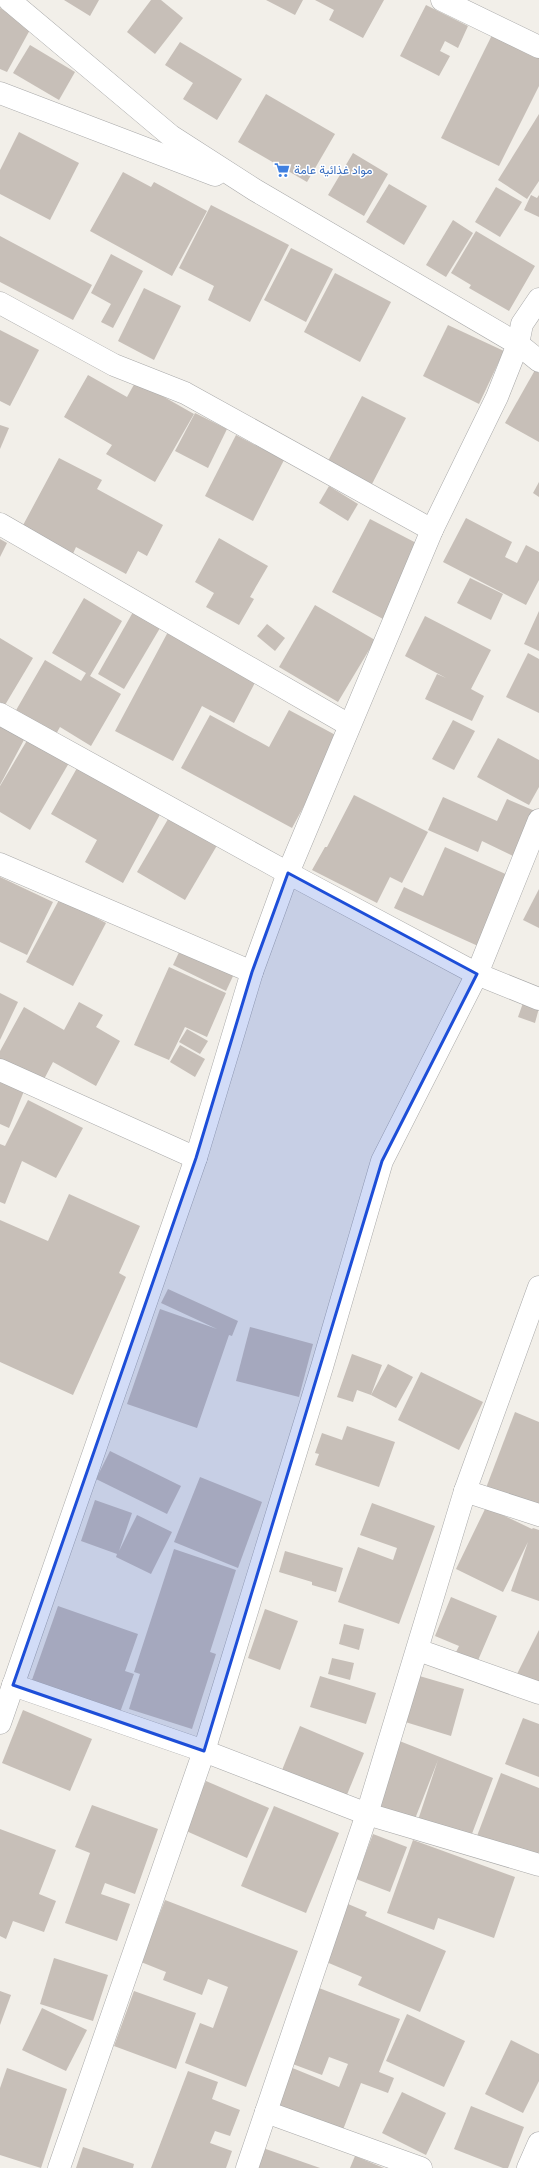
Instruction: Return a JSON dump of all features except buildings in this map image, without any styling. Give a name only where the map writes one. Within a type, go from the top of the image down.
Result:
[{"type":"street","points":[[10,0],[171,136],[255,190],[518,344],[539,361]]},
{"type":"street","points":[[442,0],[539,46]]},
{"type":"street","points":[[1,95],[255,190]]},
{"type":"street","points":[[0,1723],[196,1158],[252,972],[288,873],[432,530],[498,398],[518,344],[522,324],[539,299]]},
{"type":"street","points":[[0,303],[114,365],[184,393],[432,530]]},
{"type":"street","points":[[0,524],[349,726]]},
{"type":"street","points":[[0,714],[288,873],[477,974],[539,999]]},
{"type":"street","points":[[59,2168],[204,1751],[322,1366],[382,1162],[477,974],[539,820]]},
{"type":"street","points":[[0,864],[252,972]]},
{"type":"street","points":[[0,1070],[196,1158]]},
{"type":"street","points":[[247,2168],[367,1814],[465,1491],[539,1287]]},
{"type":"street","points":[[465,1491],[539,1515]]},
{"type":"street","points":[[418,1650],[539,1693]]},
{"type":"street","points":[[13,1685],[204,1751],[367,1814],[539,1865]]},
{"type":"street","points":[[266,2112],[421,2168]]},
{"type":"highlighted area","points":[[288,873],[477,974],[382,1161],[204,1751],[13,1685],[196,1158],[252,972]]},
{"type":"place","name":"مواد غذائية عامة","points":[[282,170]]}]
